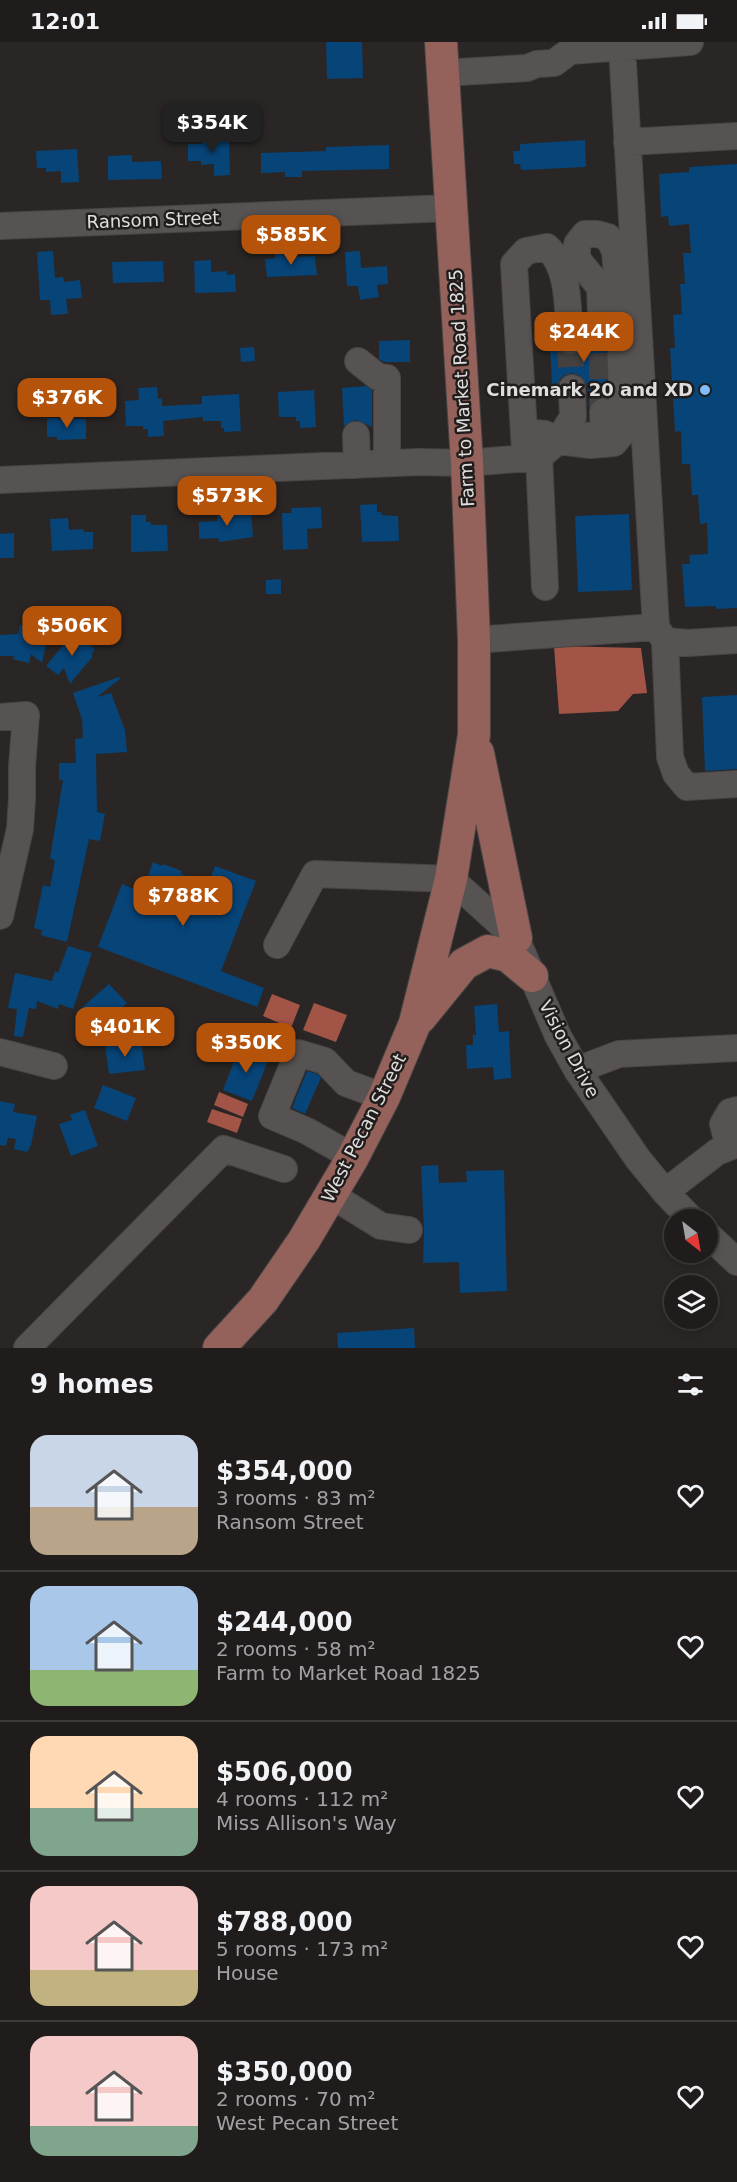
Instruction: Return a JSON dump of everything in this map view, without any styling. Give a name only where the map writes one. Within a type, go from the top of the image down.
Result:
[{"type":"main road","name":"Farm to Market Road 1825","points":[[442,58],[467,463],[474,640],[474,735]]},
{"type":"main road","name":"West Pecan Street","points":[[219,1348],[263,1300],[304,1240],[353,1157],[384,1097],[415,1023],[451,879],[474,735]]},
{"type":"main road","points":[[474,735],[516,938]]},
{"type":"main road","points":[[415,1023],[465,964],[488,951],[508,956],[532,976]]},
{"type":"street","points":[[442,58],[529,55],[537,64],[555,63],[570,51],[690,42]]},
{"type":"street","points":[[622,47],[670,757],[676,774],[687,787],[737,784]]},
{"type":"street","points":[[627,142],[737,136]]},
{"type":"street","name":"Ransom Street","points":[[0,226],[451,208]]},
{"type":"street","points":[[524,432],[544,434],[558,441],[591,445],[614,443],[624,432],[615,251],[608,237],[585,234],[577,244],[577,259],[600,287],[601,314]]},
{"type":"street","points":[[544,587],[532,458],[524,432],[514,264],[526,251],[577,244]]},
{"type":"street","points":[[547,247],[554,254],[563,271],[570,341]]},
{"type":"street","points":[[358,361],[378,377],[387,378],[387,463]]},
{"type":"street","points":[[558,441],[573,417],[572,388]]},
{"type":"street","points":[[0,480],[387,463],[467,463],[532,458],[558,441],[604,433],[603,411]]},
{"type":"street","points":[[356,435],[357,465]]},
{"type":"street","points":[[474,640],[661,634],[688,643],[737,640]]},
{"type":"street","points":[[0,717],[26,715],[20,829],[0,916]]},
{"type":"street","points":[[277,945],[315,874],[451,879]]},
{"type":"street","name":"Vision Drive","points":[[451,879],[516,938],[558,1036],[577,1070],[638,1159],[664,1192],[681,1209]]},
{"type":"street","points":[[577,1070],[620,1054],[737,1048]]},
{"type":"street","points":[[0,1052],[54,1066]]},
{"type":"street","points":[[353,1157],[307,1131],[272,1116],[298,1053],[325,1061],[346,1083],[384,1097]]},
{"type":"street","points":[[664,1192],[717,1152],[733,1145],[723,1124],[730,1112],[737,1110]]},
{"type":"street","points":[[27,1348],[224,1149],[284,1169]]},
{"type":"street","points":[[331,1195],[381,1226],[409,1230]]},
{"type":"street","points":[[718,1244],[737,1262]]},
{"type":"shaded area","points":[[554,646],[641,648],[647,693],[633,694],[618,711],[559,714]]},
{"type":"shaded area","points":[[272,994],[300,1005],[291,1028],[263,1016]]},
{"type":"shaded area","points":[[314,1003],[347,1015],[336,1042],[303,1030]]},
{"type":"shaded area","points":[[219,1092],[248,1104],[243,1117],[214,1105]]},
{"type":"shaded area","points":[[212,1109],[242,1119],[237,1133],[207,1122]]},
{"type":"building","points":[[326,42],[362,42],[363,78],[327,79]]},
{"type":"building","points":[[202,132],[216,132],[216,142],[229,141],[230,175],[214,176],[214,164],[201,165],[201,161],[188,161],[188,144],[202,144]]},
{"type":"building","points":[[585,140],[586,167],[521,170],[520,164],[514,164],[513,151],[520,151],[520,144]]},
{"type":"building","points":[[389,145],[389,169],[302,171],[302,177],[285,177],[285,172],[261,173],[261,153],[326,151],[326,147]]},
{"type":"building","points":[[77,149],[79,182],[61,183],[61,171],[46,172],[46,168],[37,168],[36,151]]},
{"type":"building","points":[[132,155],[132,162],[161,161],[162,179],[108,180],[108,156]]},
{"type":"building","name":"Cinemark 20 and XD","points":[[737,164],[737,608],[685,607],[682,564],[690,564],[689,555],[708,554],[707,523],[700,524],[698,495],[692,495],[690,464],[682,464],[681,431],[675,432],[670,348],[675,348],[673,315],[682,314],[680,284],[685,284],[683,253],[691,253],[689,224],[669,226],[668,216],[661,217],[659,174],[689,172],[689,167]]},
{"type":"building","points":[[53,251],[55,278],[63,277],[64,282],[80,280],[82,298],[66,299],[68,314],[51,315],[50,300],[40,300],[37,252]]},
{"type":"building","points":[[360,251],[361,268],[387,266],[388,284],[377,285],[379,297],[360,300],[358,286],[347,286],[345,252]]},
{"type":"building","points":[[292,253],[292,257],[315,256],[317,275],[267,277],[265,259],[275,258],[275,254]]},
{"type":"building","points":[[211,260],[211,272],[227,271],[227,275],[235,274],[236,292],[195,293],[194,261]]},
{"type":"building","points":[[163,261],[164,282],[113,283],[112,262]]},
{"type":"building","points":[[586,315],[594,327],[605,328],[607,398],[595,399],[589,408],[588,386],[579,375],[572,373],[565,375],[559,380],[557,388],[552,388],[550,342],[555,341],[558,350],[564,355],[572,356],[579,353],[586,340]]},
{"type":"building","points":[[410,340],[410,362],[384,362],[379,359],[379,341]]},
{"type":"building","points":[[254,347],[255,361],[241,362],[240,348]]},
{"type":"building","points":[[366,386],[372,390],[372,427],[356,420],[344,426],[342,388]]},
{"type":"building","points":[[157,387],[158,399],[162,398],[162,406],[202,404],[202,396],[239,394],[241,431],[224,432],[224,428],[221,428],[221,421],[203,421],[203,417],[163,421],[164,436],[148,437],[148,429],[143,429],[143,426],[126,426],[125,401],[139,400],[138,388]]},
{"type":"building","points":[[314,390],[316,427],[300,428],[300,421],[296,421],[296,417],[279,417],[278,392]]},
{"type":"building","points":[[47,418],[86,419],[86,439],[57,440],[57,437],[47,437]]},
{"type":"building","points":[[377,504],[377,512],[381,512],[381,515],[398,516],[399,541],[362,542],[360,505]]},
{"type":"building","points":[[321,507],[322,528],[307,529],[308,549],[283,550],[282,513],[292,513],[291,508]]},
{"type":"building","points":[[232,510],[232,514],[251,513],[253,537],[219,542],[218,538],[199,539],[199,522],[217,521],[217,511]]},
{"type":"building","points":[[629,514],[632,590],[578,592],[575,516]]},
{"type":"building","points":[[131,515],[146,515],[146,522],[151,522],[151,525],[167,525],[168,551],[131,552]]},
{"type":"building","points":[[68,518],[69,530],[83,529],[84,532],[93,532],[93,549],[52,551],[50,519]]},
{"type":"building","points":[[14,533],[14,558],[0,558],[0,534]]},
{"type":"building","points":[[281,579],[281,594],[266,594],[266,580]]},
{"type":"building","points":[[20,625],[49,630],[42,663],[31,654],[29,663],[13,659],[14,656],[0,656],[0,635],[18,634]]},
{"type":"building","points":[[74,632],[95,649],[91,655],[93,656],[70,684],[64,668],[58,675],[46,666]]},
{"type":"building","points":[[119,677],[120,679],[97,697],[111,693],[125,730],[127,752],[96,754],[97,812],[105,814],[100,841],[89,839],[67,942],[41,935],[42,930],[34,928],[43,885],[50,887],[55,861],[50,858],[63,780],[59,780],[59,763],[76,763],[75,739],[83,738],[82,719],[73,693]]},
{"type":"building","points":[[737,695],[737,769],[705,771],[702,697]]},
{"type":"building","points":[[153,862],[182,871],[181,874],[208,885],[215,866],[256,881],[221,971],[264,988],[257,1007],[98,947],[122,884],[142,892]]},
{"type":"building","points":[[68,946],[92,953],[73,1009],[59,1004],[58,1009],[37,1001],[36,1009],[29,1008],[23,1037],[14,1036],[17,1009],[8,1008],[15,973],[52,981],[55,971],[58,973]]},
{"type":"building","points":[[109,984],[127,1003],[124,1009],[99,1032],[77,1012]]},
{"type":"building","points":[[497,1004],[499,1032],[509,1031],[511,1078],[494,1080],[493,1067],[467,1069],[466,1045],[473,1045],[473,1035],[476,1035],[474,1006]]},
{"type":"building","points":[[141,1042],[145,1070],[109,1074],[105,1046]]},
{"type":"building","points":[[240,1046],[269,1058],[252,1101],[223,1090]]},
{"type":"building","points":[[307,1071],[321,1078],[305,1114],[292,1108]]},
{"type":"building","points":[[103,1085],[136,1098],[127,1121],[94,1108]]},
{"type":"building","points":[[0,1101],[15,1104],[13,1112],[37,1116],[31,1145],[27,1152],[14,1149],[16,1139],[8,1138],[6,1146],[0,1145]]},
{"type":"building","points":[[85,1110],[98,1146],[71,1156],[59,1124],[72,1120],[70,1115]]},
{"type":"building","points":[[438,1165],[439,1183],[467,1182],[466,1171],[504,1170],[507,1291],[460,1293],[459,1262],[423,1263],[421,1166]]},
{"type":"building","points":[[414,1328],[415,1348],[338,1348],[337,1333]]},
{"type":"tunnel","points":[[601,314],[603,412]]},
{"type":"tunnel","points":[[570,341],[572,388]]},
{"type":"place","name":"Cinemark 20 and XD","points":[[705,390]]}]
